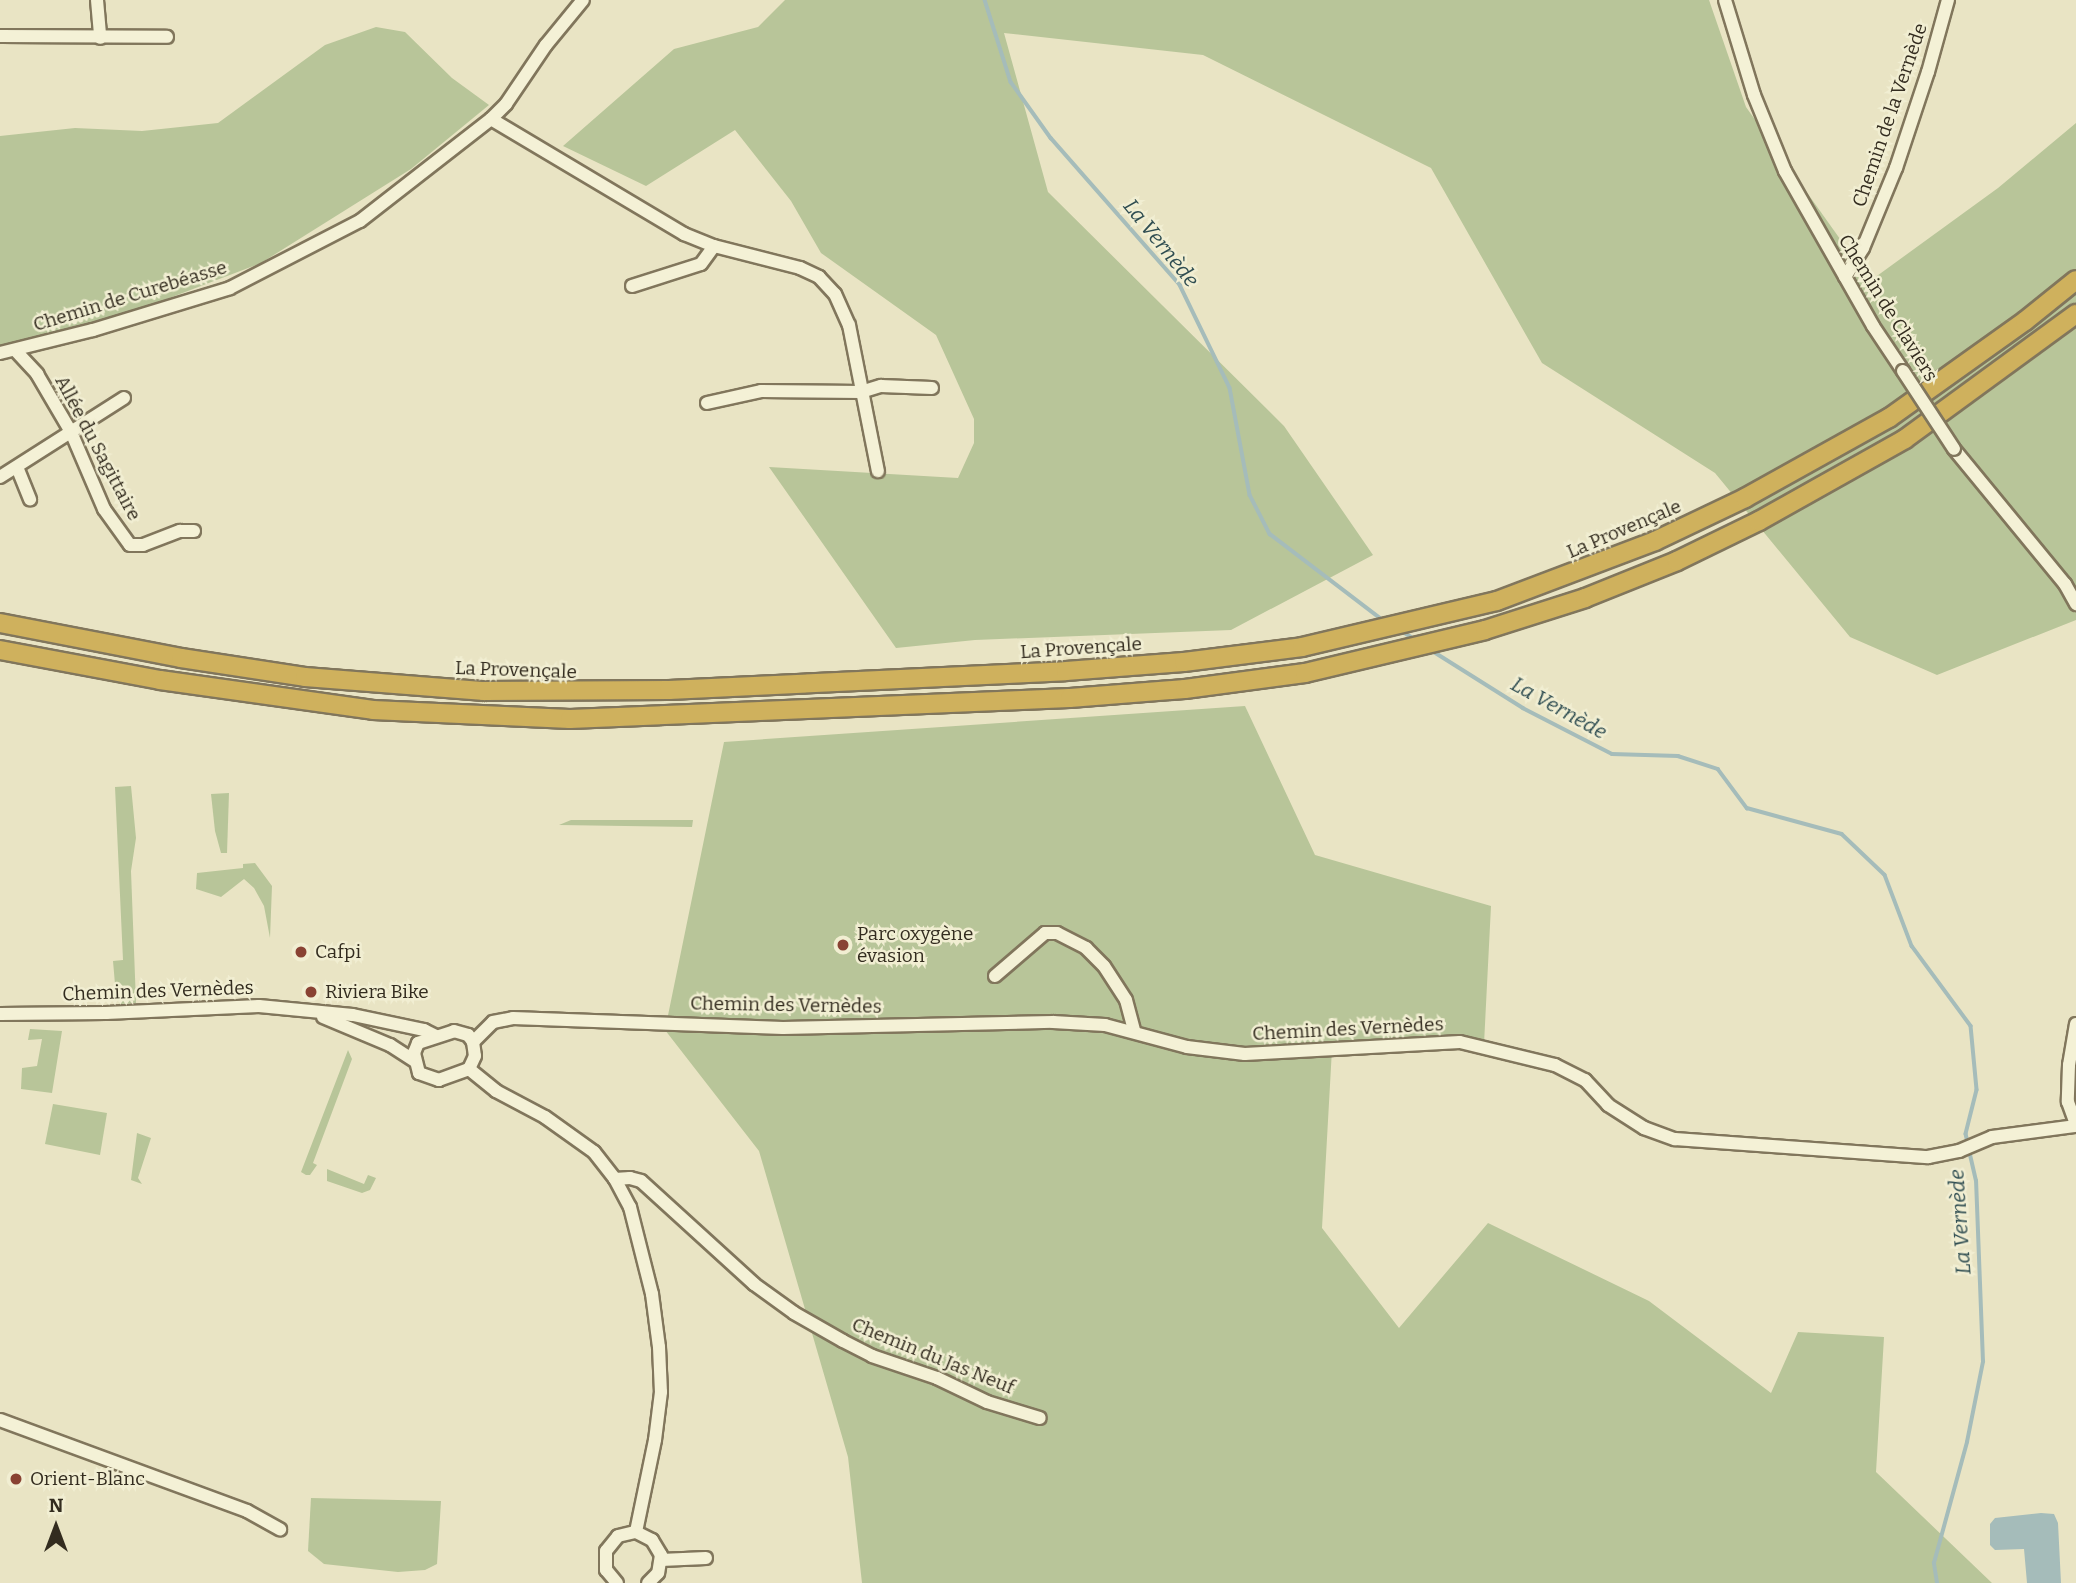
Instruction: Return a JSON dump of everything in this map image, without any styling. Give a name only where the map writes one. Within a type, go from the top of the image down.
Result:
[{"type":"highway","name":"La Provençale","points":[[0,623],[156,653],[305,677],[484,691],[572,693],[1184,663],[1302,647],[1497,601],[1655,541],[1745,498],[1889,418],[2025,321],[2076,280]]},
{"type":"highway","points":[[0,650],[160,680],[373,710],[570,719],[1070,698],[1185,689],[1292,675],[1462,637],[1585,598],[1677,561],[1759,521],[1905,439],[2076,314]]},
{"type":"street","points":[[97,0],[100,38]]},
{"type":"street","name":"Chemin de Curebéasse","points":[[0,353],[230,288],[360,221],[491,119],[506,104],[546,45],[583,0]]},
{"type":"street","name":"Chemin de Claviers","points":[[1725,0],[1755,95],[1785,171],[1845,277],[1955,449],[2065,584],[2076,604]]},
{"type":"street","name":"Chemin de la Vernède","points":[[1845,277],[1863,248],[1896,168],[1928,72],[1948,0]]},
{"type":"street","points":[[0,36],[167,37]]},
{"type":"street","points":[[491,119],[684,234],[714,246],[800,268],[819,277],[844,308],[878,471]]},
{"type":"street","points":[[632,286],[701,264],[714,246]]},
{"type":"street","name":"Allée du Sagittaire","points":[[15,350],[37,374],[71,432],[104,509],[130,545],[143,545],[180,531],[194,531]]},
{"type":"street","points":[[707,403],[761,391],[861,392],[881,386],[932,388]]},
{"type":"street","points":[[0,477],[124,398]]},
{"type":"street","points":[[17,467],[30,499]]},
{"type":"street","points":[[995,976],[1045,933],[1057,933],[1086,948],[1104,966],[1126,1000],[1134,1030]]},
{"type":"street","name":"Chemin des Vernèdes","points":[[0,1014],[106,1013],[259,1006],[379,1020],[424,1030],[436,1036]]},
{"type":"street","name":"Chemin des Vernèdes","points":[[317,1013],[373,1037],[415,1061]]},
{"type":"street","name":"Chemin des Vernèdes","points":[[473,1042],[493,1022],[513,1018],[804,1028],[1053,1022],[1134,1030],[1187,1047],[1245,1054],[1460,1042],[1555,1065],[1585,1080],[1608,1105],[1644,1128],[1675,1139],[1928,1157],[1959,1151],[1980,1141],[2076,1125]]},
{"type":"street","points":[[2076,1024],[2069,1065],[2068,1102],[2076,1125]]},
{"type":"street","points":[[454,1031],[468,1035],[473,1042],[475,1056],[469,1069],[454,1077],[433,1079],[419,1073],[415,1061],[418,1043],[454,1031]]},
{"type":"street","points":[[469,1069],[496,1091],[571,1133],[594,1152],[615,1179],[634,1220],[652,1294],[659,1347],[661,1392],[655,1440],[636,1532]]},
{"type":"street","name":"Chemin du Jas Neuf","points":[[615,1179],[641,1181],[754,1284],[794,1313],[833,1336],[872,1356],[937,1378],[987,1402],[1040,1418]]},
{"type":"street","points":[[0,1420],[247,1511],[280,1529]]},
{"type":"street","points":[[617,1583],[606,1570],[606,1551],[618,1536],[636,1532],[652,1540],[660,1560],[658,1573],[648,1583]]},
{"type":"street","points":[[660,1560],[706,1558]]},
{"type":"green space","points":[[785,0],[1709,0],[1746,107],[1870,281],[1998,188],[2076,123],[2076,620],[1937,675],[1850,637],[1715,473],[1542,363],[1431,168],[1203,55],[1004,33],[1048,192],[1284,426],[1373,555],[1231,630],[975,640],[896,648],[769,467],[958,478],[974,443],[974,419],[936,335],[821,253],[791,201],[735,130],[646,186],[563,146],[674,49],[758,27]]},
{"type":"green space","points":[[376,27],[405,32],[452,78],[489,105],[411,169],[261,263],[96,326],[0,348],[0,136],[75,128],[142,131],[218,123],[325,45]]},
{"type":"green space","points":[[1245,706],[1315,855],[1491,906],[1484,1044],[1332,1049],[1322,1228],[1399,1328],[1488,1223],[1649,1301],[1771,1393],[1798,1332],[1884,1337],[1876,1472],[1992,1583],[862,1583],[848,1457],[759,1151],[665,1030],[724,742]]},
{"type":"green space","points":[[131,786],[136,838],[131,871],[136,1003],[120,1004],[116,996],[113,961],[123,960],[115,787]]},
{"type":"green space","points":[[229,793],[227,853],[221,853],[215,831],[211,794]]},
{"type":"green space","points":[[571,820],[693,820],[692,827],[559,825]]},
{"type":"green space","points":[[255,863],[272,886],[270,938],[264,906],[254,888],[244,879],[221,897],[196,889],[197,873],[243,868],[243,864]]},
{"type":"green space","points":[[30,1029],[62,1031],[52,1093],[21,1089],[22,1068],[37,1066],[42,1039],[28,1040]]},
{"type":"green space","points":[[348,1050],[352,1059],[313,1163],[317,1165],[310,1175],[306,1175],[301,1172]]},
{"type":"green space","points":[[53,1104],[107,1113],[100,1155],[45,1144]]},
{"type":"green space","points":[[137,1133],[151,1138],[138,1178],[142,1184],[131,1180]]},
{"type":"green space","points":[[327,1169],[364,1184],[368,1175],[376,1178],[370,1190],[362,1193],[327,1181]]},
{"type":"green space","points":[[311,1498],[441,1501],[437,1564],[425,1570],[398,1572],[324,1564],[308,1551]]},
{"type":"water","points":[[2054,1514],[2058,1523],[2061,1583],[2027,1583],[2024,1549],[1995,1550],[1990,1545],[1990,1524],[1995,1518]]},
{"type":"waterway","name":"La Vernède","points":[[985,0],[1011,82],[1051,138],[1180,285],[1230,388],[1250,495],[1270,534],[1383,620]]},
{"type":"waterway","name":"La Vernède","points":[[1402,631],[1416,640]]},
{"type":"waterway","name":"La Vernède","points":[[1431,650],[1523,708],[1612,754],[1678,756],[1718,769],[1747,808],[1842,834],[1885,875],[1912,946],[1971,1026],[1977,1090],[1966,1134],[1968,1143]]},
{"type":"waterway","name":"La Vernède","points":[[1937,1583],[1934,1563],[1967,1442],[1983,1362],[1976,1181],[1969,1151]]},
{"type":"place","name":"Parc oxygène évasion","points":[[843,945]]},
{"type":"place","name":"Cafpi","points":[[301,952]]},
{"type":"place","name":"Riviera Bike","points":[[311,992]]},
{"type":"place","name":"Orient-Blanc","points":[[16,1479]]}]
